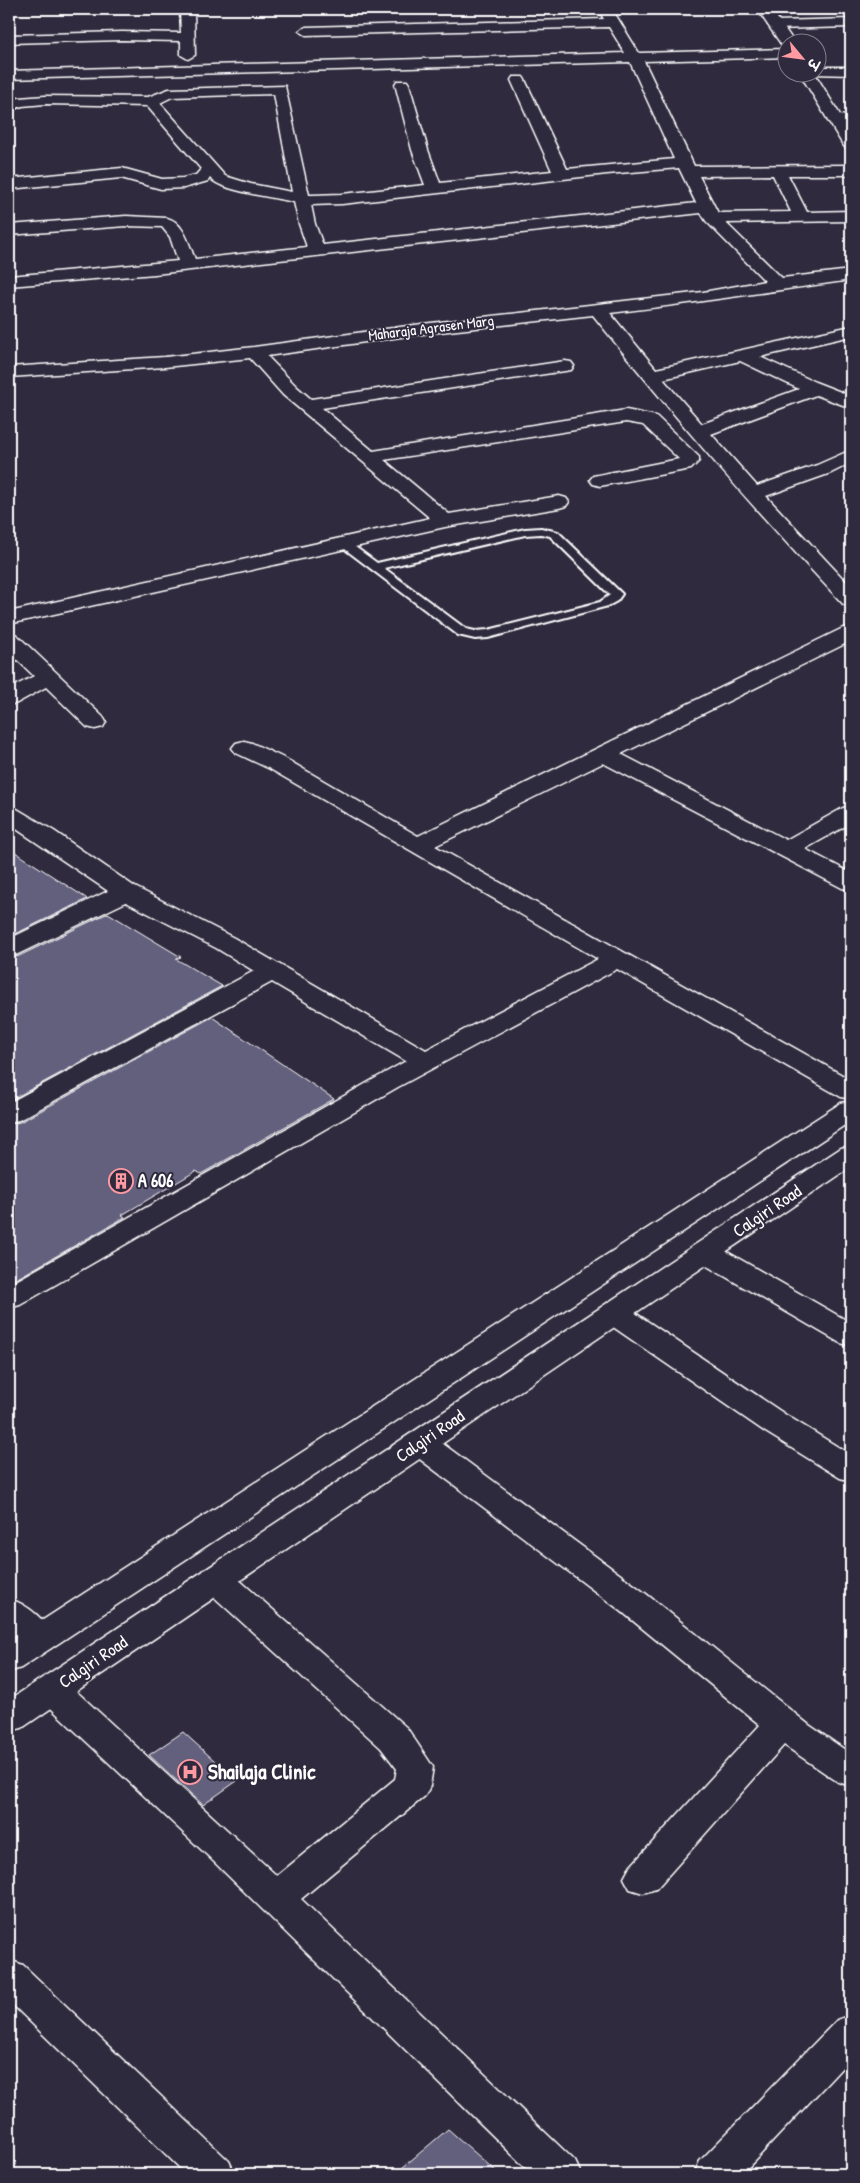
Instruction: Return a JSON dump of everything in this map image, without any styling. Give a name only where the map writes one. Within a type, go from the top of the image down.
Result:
[{"type":"street","points":[[187,9],[188,70]]},
{"type":"street","points":[[605,9],[635,58],[664,123],[709,213],[778,284]]},
{"type":"street","points":[[764,9],[779,32]]},
{"type":"street","points":[[303,16],[315,67]]},
{"type":"street","points":[[774,25],[851,22]]},
{"type":"street","points":[[309,41],[614,23]]},
{"type":"street","points":[[9,39],[122,36],[188,37]]},
{"type":"street","points":[[9,75],[778,54]]},
{"type":"street","points":[[828,71],[851,70]]},
{"type":"street","points":[[518,80],[561,174]]},
{"type":"street","points":[[812,82],[851,145]]},
{"type":"street","points":[[402,84],[424,166],[434,188]]},
{"type":"street","points":[[12,104],[133,100],[151,102],[168,93],[280,89],[307,224],[317,250]]},
{"type":"street","points":[[151,102],[219,179],[248,188],[312,200],[342,199],[561,174],[686,167],[851,170]]},
{"type":"street","points":[[835,120],[851,120]]},
{"type":"street","points":[[9,184],[122,173],[161,184],[184,183],[202,178],[210,168]]},
{"type":"street","points":[[778,170],[801,216]]},
{"type":"street","points":[[9,281],[188,266],[317,250],[709,213],[851,216]]},
{"type":"street","points":[[9,230],[126,221],[167,223],[178,236],[188,266]]},
{"type":"street","name":"Maharaja Agrasen Marg","points":[[9,372],[166,362],[254,352],[422,329],[703,297],[778,284],[851,275]]},
{"type":"street","points":[[598,309],[650,376],[698,432],[851,599]]},
{"type":"street","points":[[650,376],[851,331]]},
{"type":"street","points":[[254,352],[290,391],[445,521]]},
{"type":"street","points":[[743,356],[816,389],[851,402]]},
{"type":"street","points":[[307,405],[565,366]]},
{"type":"street","points":[[698,432],[816,389]]},
{"type":"street","points":[[368,457],[626,416],[649,420],[689,457],[689,461],[684,465],[600,480]]},
{"type":"street","points":[[753,494],[824,469],[851,456]]},
{"type":"street","points":[[9,618],[445,521],[559,502]]},
{"type":"street","points":[[418,845],[851,633]]},
{"type":"street","points":[[9,640],[95,722]]},
{"type":"street","points":[[9,698],[47,678]]},
{"type":"street","points":[[244,748],[278,764],[851,1091]]},
{"type":"street","points":[[603,754],[851,883]]},
{"type":"street","points":[[788,849],[851,813]]},
{"type":"street","points":[[10,817],[44,836],[126,892],[225,943],[426,1061]]},
{"type":"street","points":[[9,949],[126,892]]},
{"type":"street","points":[[9,1298],[426,1061],[617,959]]},
{"type":"street","points":[[9,1114],[273,971]]},
{"type":"street","points":[[9,1659],[851,1109]]},
{"type":"street","name":"Calgiri Road","points":[[9,1718],[851,1154]]},
{"type":"street","points":[[704,1252],[851,1336]]},
{"type":"street","points":[[614,1313],[775,1423],[851,1470]]},
{"type":"street","points":[[420,1443],[633,1602],[796,1735],[851,1772]]},
{"type":"street","points":[[216,1579],[394,1738],[415,1767],[412,1786],[275,1898]]},
{"type":"street","points":[[9,1611],[39,1640]]},
{"type":"street","points":[[52,1689],[220,1845],[560,2174]]},
{"type":"street","points":[[643,1878],[782,1724]]},
{"type":"street","points":[[9,1976],[214,2174]]},
{"type":"street","points":[[715,2174],[851,2032]]},
{"type":"lane","points":[[343,544],[374,567],[462,632],[475,635],[488,634],[604,604],[613,599],[616,594],[554,534],[541,531],[525,532],[374,567]]},
{"type":"building","points":[[9,848],[86,898],[87,899],[9,937]]},
{"type":"building","points":[[108,913],[181,957],[176,959],[222,986],[9,1101],[9,959]]},
{"type":"building","points":[[212,1017],[334,1099],[201,1174],[196,1171],[122,1215],[125,1217],[9,1283],[9,1124],[20,1122]]},
{"type":"building","points":[[183,1732],[237,1781],[203,1805],[149,1755]]},
{"type":"building","points":[[448,2129],[499,2174],[395,2174]]},
{"type":"place","name":"A 606","points":[[121,1181]]},
{"type":"place","name":"Shailaja Clinic","points":[[190,1772]]}]
